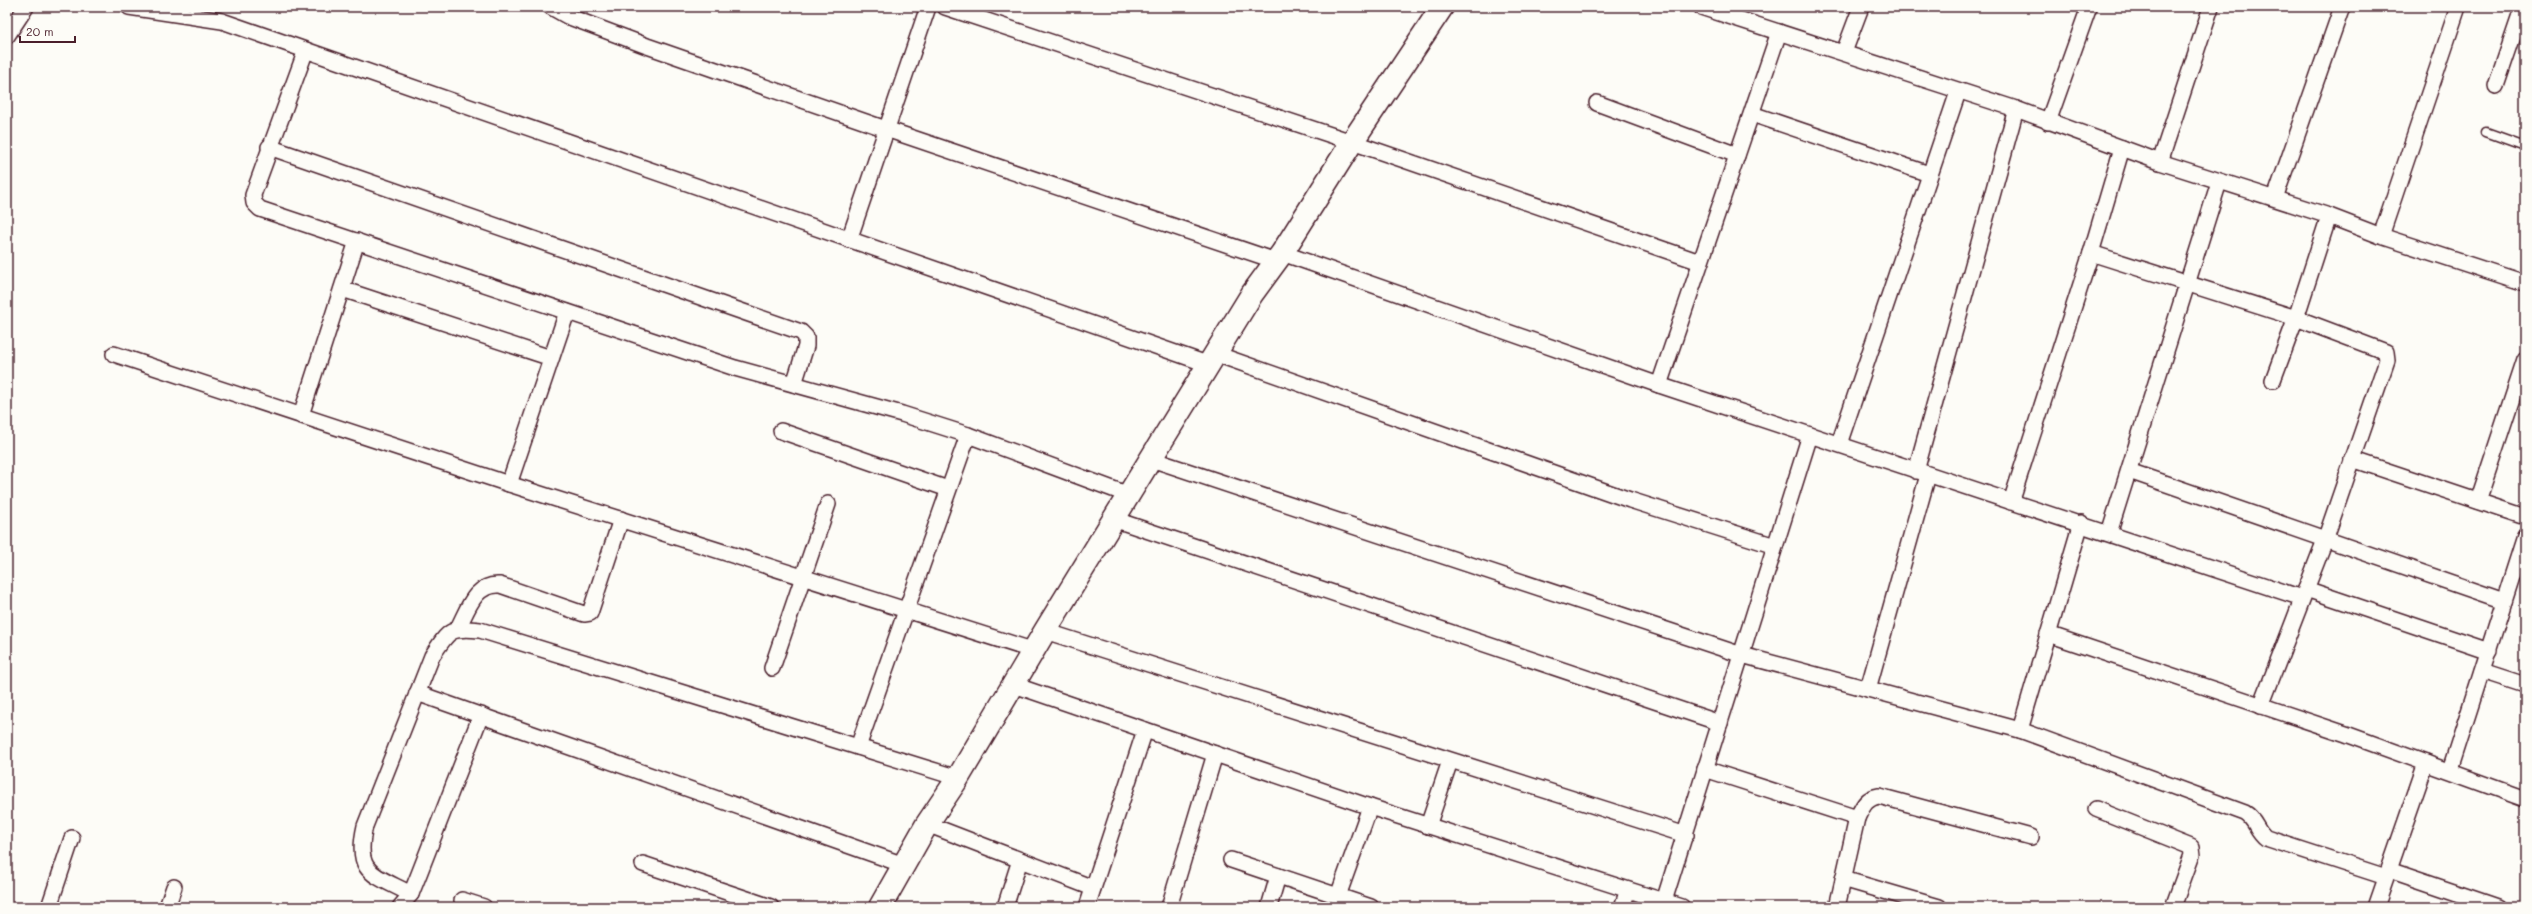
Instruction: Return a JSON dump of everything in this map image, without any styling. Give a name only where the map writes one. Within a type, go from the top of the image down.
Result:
[{"type":"street","points":[[7,36],[26,7]]},
{"type":"street","points":[[129,7],[162,10],[222,21],[849,240],[1630,500],[1775,546]]},
{"type":"street","points":[[551,7],[567,16],[647,46],[886,129],[1279,257],[2011,502],[2489,651]]},
{"type":"street","points":[[849,240],[928,7]]},
{"type":"street","points":[[945,7],[1352,142],[1700,262]]},
{"type":"street","points":[[880,907],[927,824],[958,778],[1113,519],[1213,360],[1252,294],[1279,257],[1352,142],[1442,7]]},
{"type":"street","points":[[1702,7],[1844,52],[1958,92],[2016,109],[2160,162],[2275,198],[2329,216],[2381,236],[2525,282]]},
{"type":"street","points":[[1844,52],[1860,7]]},
{"type":"street","points":[[2048,122],[2090,7]]},
{"type":"street","points":[[2160,162],[2211,7]]},
{"type":"street","points":[[2275,198],[2342,7]]},
{"type":"street","points":[[2381,236],[2458,7]]},
{"type":"street","points":[[2496,86],[2523,7]]},
{"type":"street","points":[[1660,385],[1700,262],[1779,32]]},
{"type":"street","points":[[306,50],[269,147],[253,195],[254,203],[260,209],[736,368],[902,414],[968,435],[1129,494]]},
{"type":"street","points":[[1839,444],[1929,174],[1958,92]]},
{"type":"street","points":[[1597,103],[1737,155]]},
{"type":"street","points":[[1868,689],[2016,109]]},
{"type":"street","points":[[1752,114],[1929,174]]},
{"type":"street","points":[[269,147],[801,332],[806,337],[806,346],[794,384]]},
{"type":"street","points":[[2011,502],[2091,253],[2122,148]]},
{"type":"street","points":[[2109,533],[2220,182]]},
{"type":"street","points":[[2273,380],[2296,318],[2329,216]]},
{"type":"street","points":[[301,415],[357,241]]},
{"type":"street","points":[[2091,253],[2188,282],[2296,318],[2386,352],[2387,360],[2325,540],[2261,706]]},
{"type":"street","points":[[342,289],[551,358]]},
{"type":"street","points":[[509,484],[566,312]]},
{"type":"street","points":[[114,354],[509,484],[802,578],[1035,650]]},
{"type":"street","points":[[2478,501],[2525,359]]},
{"type":"street","points":[[781,431],[948,489]]},
{"type":"street","points":[[1664,901],[1686,835],[1705,769],[1742,655],[1810,434]]},
{"type":"street","points":[[858,747],[905,610],[968,435]]},
{"type":"street","points":[[2352,458],[2525,517]]},
{"type":"street","points":[[1151,459],[1742,655],[2020,730],[2245,813],[2251,816],[2260,834],[2266,838],[2498,907]]},
{"type":"street","points":[[2129,471],[2504,601]]},
{"type":"street","points":[[772,668],[828,504]]},
{"type":"street","points":[[411,894],[367,870],[361,859],[360,846],[365,826],[432,656],[445,636],[458,628],[474,597],[482,588],[490,584],[584,614],[590,613],[620,519]]},
{"type":"street","points":[[1113,519],[1720,723]]},
{"type":"street","points":[[2020,730],[2081,523]]},
{"type":"street","points":[[2450,770],[2504,601],[2519,573],[2525,536]]},
{"type":"street","points":[[458,628],[480,630],[958,778]]},
{"type":"street","points":[[1045,631],[1686,835]]},
{"type":"street","points":[[2048,634],[2450,770],[2525,799]]},
{"type":"street","points":[[2482,671],[2525,685]]},
{"type":"street","points":[[1014,685],[1370,807],[1682,907]]},
{"type":"street","points":[[417,693],[904,865]]},
{"type":"street","points":[[400,907],[411,894],[481,715]]},
{"type":"street","points":[[1087,907],[1145,730]]},
{"type":"street","points":[[1169,907],[1215,754]]},
{"type":"street","points":[[1428,826],[1450,761]]},
{"type":"street","points":[[2376,907],[2426,763]]},
{"type":"street","points":[[1705,769],[1857,818]]},
{"type":"street","points":[[1837,907],[1857,818],[1863,804],[1871,798],[1879,796],[2032,838]]},
{"type":"street","points":[[1338,896],[1370,807]]},
{"type":"street","points":[[2096,809],[2191,847],[2192,855],[2173,907]]},
{"type":"street","points":[[927,824],[1093,888]]},
{"type":"street","points":[[49,907],[72,838]]},
{"type":"street","points":[[1005,907],[1020,860]]},
{"type":"street","points":[[1231,860],[1371,907]]},
{"type":"street","points":[[643,864],[772,907]]},
{"type":"street","points":[[1269,907],[1278,876]]},
{"type":"street","points":[[1843,879],[1939,907]]},
{"type":"street","points":[[167,907],[174,887]]},
{"type":"street","points":[[1622,907],[1628,890]]},
{"type":"street","points":[[462,900],[484,907]]},
{"type":"lane","points":[[2486,132],[2525,146]]}]
